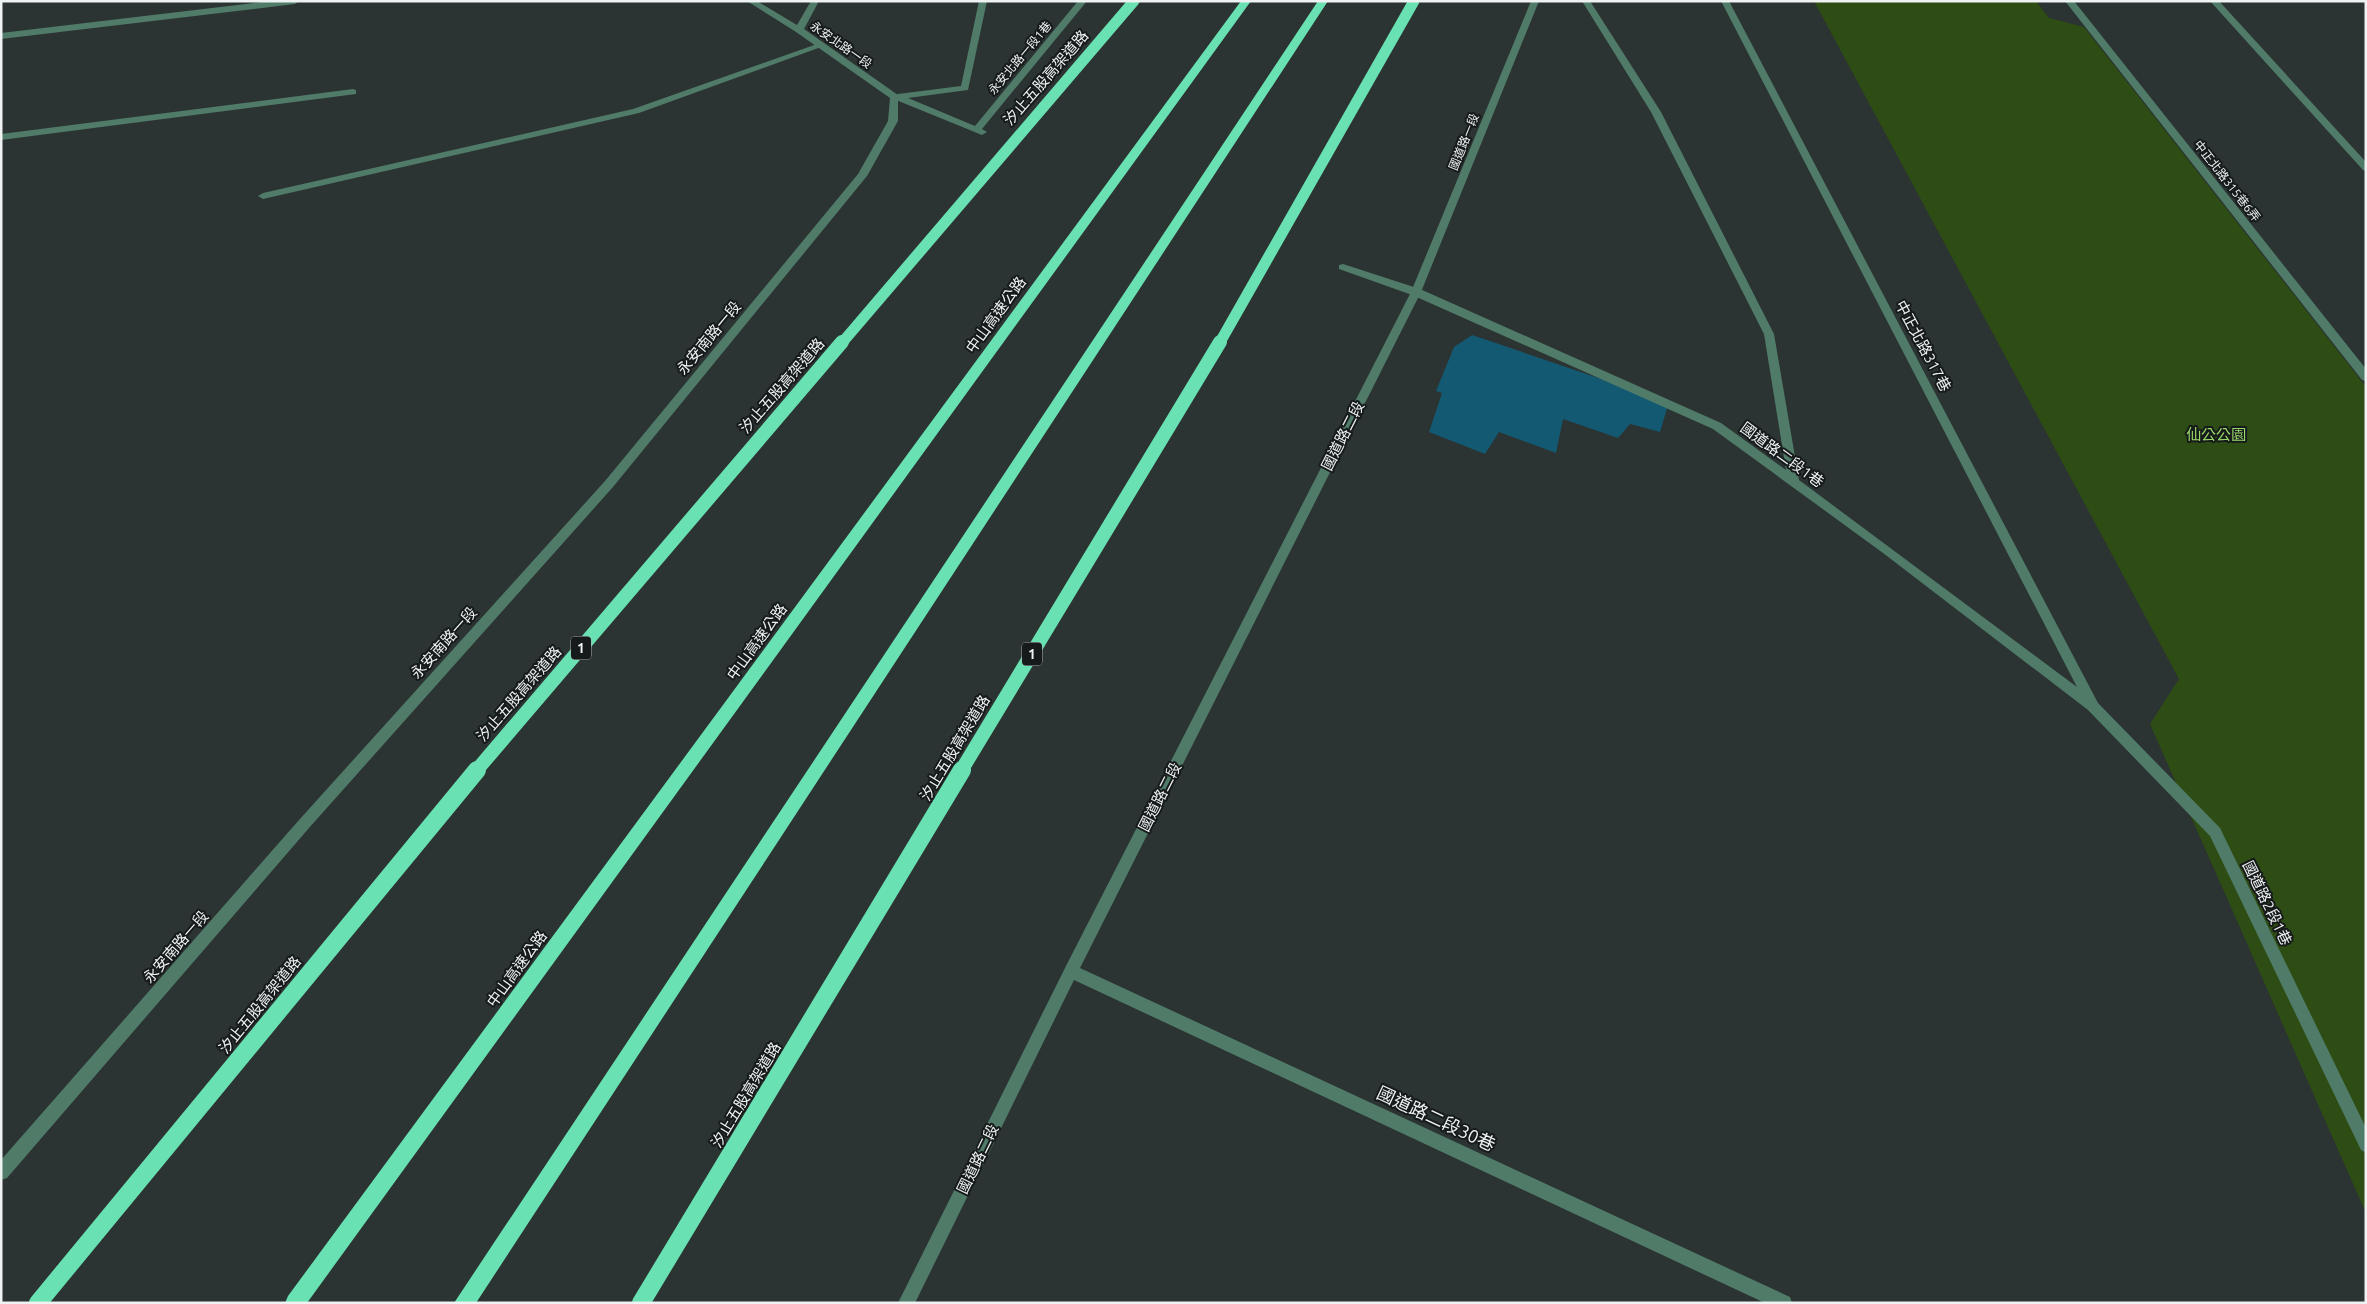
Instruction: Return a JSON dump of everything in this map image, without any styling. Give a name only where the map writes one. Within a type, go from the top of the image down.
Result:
[{"type":"highway","name":"汐止五股高架道路","points":[[38,1303],[482,764],[1134,1]]},
{"type":"highway","name":"中山高速公路","points":[[295,1303],[1246,1]]},
{"type":"highway","points":[[464,1303],[1323,1]]},
{"type":"highway","name":"汐止五股高架道路","points":[[641,1303],[1231,324],[1414,1]]},
{"type":"street","points":[[1,36],[295,1]]},
{"type":"street","name":"永安北路一段","points":[[751,1],[799,30],[896,97],[980,131]]},
{"type":"street","points":[[799,30],[815,1]]},
{"type":"street","points":[[896,97],[965,88],[983,1]]},
{"type":"street","name":"永安北路一段1巷","points":[[980,131],[1083,1]]},
{"type":"street","name":"國道路一段","points":[[1416,292],[1535,1]]},
{"type":"street","points":[[1586,1],[1656,112],[1769,334],[1794,482]]},
{"type":"street","name":"中正北路317巷","points":[[1725,1],[2094,706]]},
{"type":"street","name":"中正北路315巷6弄","points":[[2069,1],[2366,377]]},
{"type":"street","points":[[2214,1],[2366,168]]},
{"type":"street","points":[[263,196],[636,110],[820,46]]},
{"type":"street","points":[[1,136],[353,92]]},
{"type":"street","name":"永安南路一段","points":[[1,1172],[304,824],[609,484],[862,176],[893,121],[896,97]]},
{"type":"street","name":"國道路二段1巷","points":[[1343,267],[1416,292],[1717,426],[2094,706]]},
{"type":"street","name":"國道路二段","points":[[906,1303],[1071,971],[1416,292]]},
{"type":"street","name":"國道路2段1巷","points":[[2094,706],[2215,832],[2366,1145]]},
{"type":"street","name":"國道路二段30巷","points":[[1071,971],[1784,1303]]},
{"type":"green space","name":"仙公公園","points":[[1814,1],[2036,1],[2049,18],[2084,27],[2366,387],[2366,1213],[2150,724],[2179,679]]},
{"type":"building","points":[[1472,335],[1669,402],[1660,432],[1630,424],[1618,438],[1563,419],[1556,453],[1499,432],[1485,454],[1429,432],[1442,393],[1436,391],[1454,347]]}]
